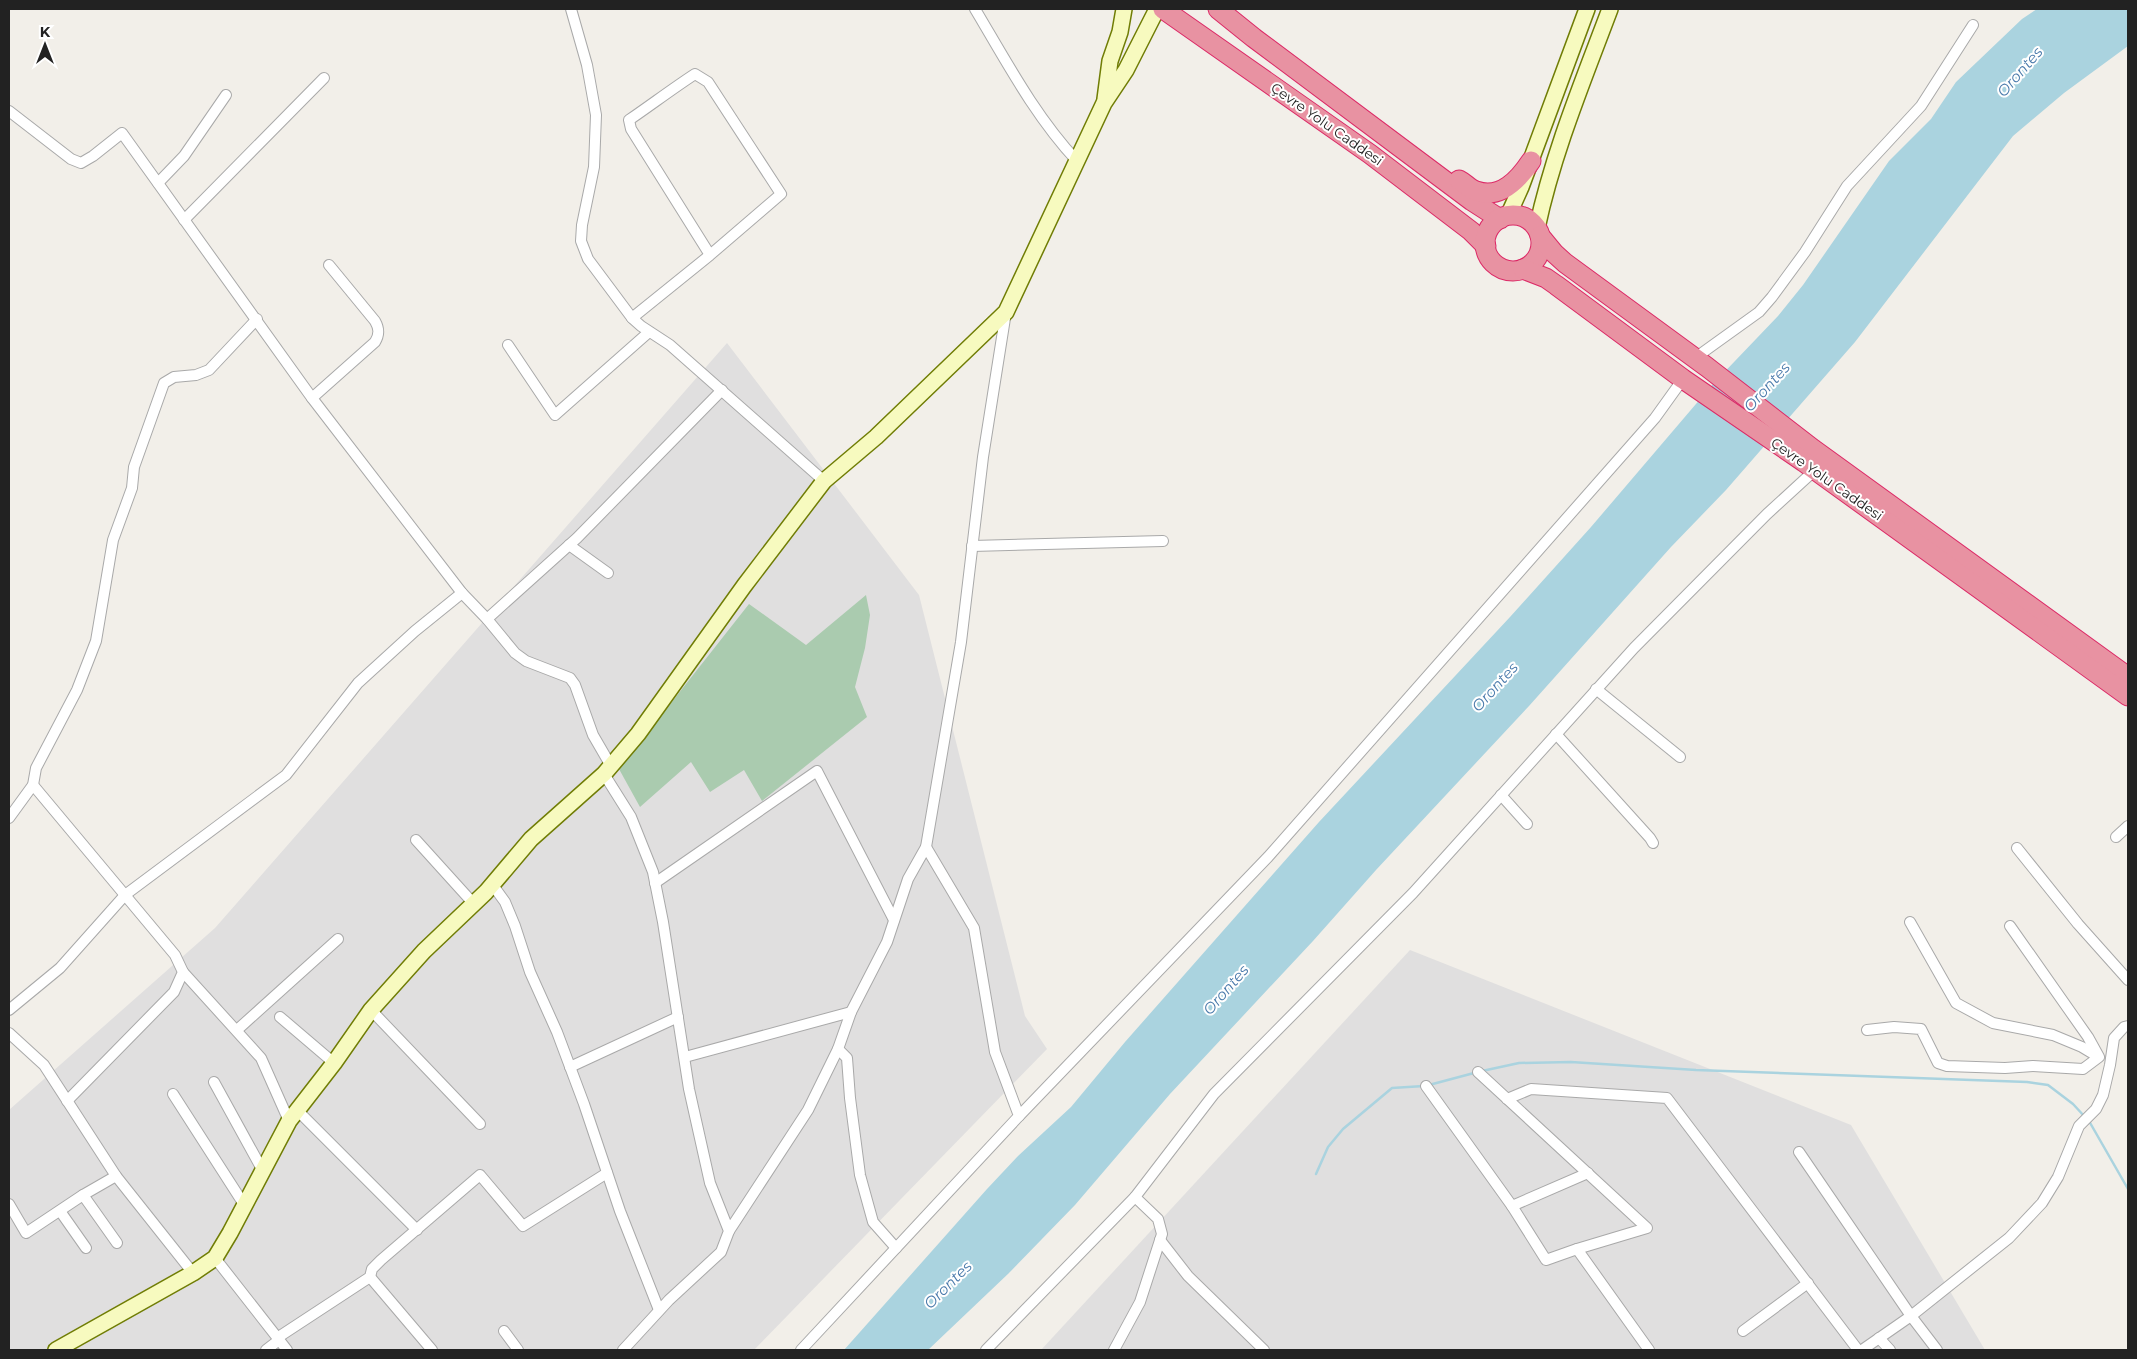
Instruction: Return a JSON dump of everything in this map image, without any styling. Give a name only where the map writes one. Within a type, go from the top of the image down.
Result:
[{"type":"highway","name":"Çevre Yolu Caddesi","points":[[1163,9],[1370,154],[1472,231],[1486,246],[1492,262],[1499,267],[1506,270],[1523,270],[1546,278],[1687,382],[1810,460],[2128,677]]},
{"type":"highway","name":"Çevre Yolu Caddesi","points":[[1218,9],[1472,201],[1504,217],[1525,218],[1539,232],[1554,253],[1701,363],[1810,460],[2128,696]]},
{"type":"highway","points":[[1427,168],[1441,170],[1476,191],[1488,193],[1509,187],[1520,178],[1531,161]]},
{"type":"highway","points":[[1486,246],[1489,230],[1504,217]]},
{"type":"highway","points":[[1523,270],[1536,260],[1540,252],[1539,232]]},
{"type":"street","points":[[571,9],[587,65],[596,116],[594,167],[582,225],[581,242],[588,258],[632,318],[649,332],[670,345],[824,481]]},
{"type":"street","points":[[974,9],[1058,141],[1077,161]]},
{"type":"street","points":[[1104,103],[1110,61],[1120,32],[1124,9]]},
{"type":"street","points":[[622,1350],[660,1310],[721,1252],[729,1231],[808,1110],[838,1049],[851,1012],[887,942],[908,879],[926,847],[960,642],[983,457],[1006,312],[1104,103],[1126,70],[1157,9]]},
{"type":"street","points":[[1504,217],[1531,161],[1587,9]]},
{"type":"street","points":[[1539,232],[1543,201],[1565,132],[1610,9]]},
{"type":"street","points":[[1701,363],[1772,297],[1805,252],[1847,186],[1920,106],[1973,25]]},
{"type":"street","points":[[632,318],[710,255],[781,194],[708,82],[694,74],[673,87],[664,96],[629,120],[631,129],[710,255]]},
{"type":"street","points":[[184,220],[324,78]]},
{"type":"street","points":[[158,183],[184,156],[226,95]]},
{"type":"street","points":[[9,111],[71,159],[81,162],[93,156],[122,133],[312,398],[462,594],[487,619],[515,653],[526,661],[570,678],[575,685],[593,736],[631,817],[653,872],[684,1057],[710,1182],[729,1231]]},
{"type":"street","points":[[312,398],[375,342],[379,333],[379,327],[375,321],[329,264]]},
{"type":"street","points":[[56,1350],[193,1273],[215,1258],[293,1116],[334,1063],[371,1010],[424,951],[492,884],[531,839],[608,770],[638,734],[744,586],[824,481],[876,437],[1006,312]]},
{"type":"street","points":[[9,818],[33,785],[36,768],[77,690],[96,641],[113,540],[132,488],[134,467],[164,383],[174,377],[196,375],[209,370],[256,319]]},
{"type":"street","points":[[508,345],[555,415],[649,332]]},
{"type":"street","points":[[801,1350],[1019,1116],[1268,857],[1687,382]]},
{"type":"street","points":[[487,619],[569,545],[722,390]]},
{"type":"street","points":[[986,1350],[1135,1196],[1214,1094],[1413,893],[1634,648],[1767,514],[1810,460]]},
{"type":"street","points":[[972,546],[1164,542]]},
{"type":"street","points":[[569,545],[608,573]]},
{"type":"street","points":[[9,1010],[60,968],[125,895],[286,774],[358,683],[415,631],[462,594]]},
{"type":"street","points":[[1596,690],[1680,757]]},
{"type":"street","points":[[1556,734],[1653,843]]},
{"type":"street","points":[[656,883],[817,771],[894,920]]},
{"type":"street","points":[[33,785],[175,955],[183,972],[261,1058],[293,1116],[417,1230]]},
{"type":"street","points":[[1501,795],[1527,824]]},
{"type":"street","points":[[2116,837],[2128,826]]},
{"type":"street","points":[[416,840],[473,904]]},
{"type":"street","points":[[926,847],[974,928],[995,1052],[1019,1116]]},
{"type":"street","points":[[2017,848],[2078,924],[2128,980]]},
{"type":"street","points":[[492,884],[505,902],[530,972],[557,1032],[620,1211],[660,1310]]},
{"type":"street","points":[[1910,922],[1956,1003],[1993,1023],[2053,1035],[2082,1047],[2110,1065]]},
{"type":"street","points":[[2010,926],[2088,1037],[2099,1057]]},
{"type":"street","points":[[237,1030],[338,939]]},
{"type":"street","points":[[67,1101],[174,992],[183,972]]},
{"type":"street","points":[[371,1010],[480,1124]]},
{"type":"street","points":[[684,1057],[851,1012]]},
{"type":"street","points":[[280,1017],[334,1063]]},
{"type":"street","points":[[570,1067],[678,1017]]},
{"type":"street","points":[[1507,1099],[1531,1089],[1667,1098],[1860,1350],[1911,1316],[2009,1238],[2042,1203],[2058,1177],[2079,1126],[2096,1109],[2103,1095],[2114,1038],[2124,1027],[2128,1026]]},
{"type":"street","points":[[1867,1030],[1894,1027],[1921,1029],[1938,1063],[1947,1066],[2005,1068],[2033,1066],[2083,1069],[2099,1057]]},
{"type":"street","points":[[9,1033],[44,1065],[116,1176],[193,1273]]},
{"type":"street","points":[[838,1049],[847,1058],[860,1175],[870,1212],[873,1222],[896,1248]]},
{"type":"street","points":[[1426,1086],[1512,1206],[1546,1260],[1647,1228],[1478,1072]]},
{"type":"street","points":[[214,1082],[263,1171]]},
{"type":"street","points":[[173,1094],[245,1206]]},
{"type":"street","points":[[1799,1152],[1911,1316],[1937,1350]]},
{"type":"street","points":[[266,1350],[278,1339],[370,1277],[372,1269],[381,1260],[480,1175],[523,1226],[607,1172]]},
{"type":"street","points":[[1512,1206],[1588,1173]]},
{"type":"street","points":[[9,1204],[26,1233],[83,1195],[116,1176]]},
{"type":"street","points":[[83,1195],[117,1243]]},
{"type":"street","points":[[1114,1350],[1140,1302],[1162,1234],[1158,1219],[1135,1196]]},
{"type":"street","points":[[60,1210],[86,1248]]},
{"type":"street","points":[[1160,1240],[1188,1276],[1264,1350]]},
{"type":"street","points":[[1577,1249],[1649,1350]]},
{"type":"street","points":[[215,1258],[286,1350]]},
{"type":"street","points":[[370,1277],[432,1350]]},
{"type":"street","points":[[1743,1331],[1808,1283]]},
{"type":"street","points":[[504,1331],[518,1350]]},
{"type":"street","points":[[1879,1338],[1890,1350]]},
{"type":"shaded area","points":[[727,343],[919,595],[1025,1016],[1047,1049],[754,1350],[9,1350],[9,1110],[215,928]]},
{"type":"shaded area","points":[[1410,950],[1851,1125],[1985,1350],[1041,1350]]},
{"type":"green space","points":[[866,595],[870,615],[865,648],[855,687],[867,717],[762,801],[744,770],[710,792],[691,762],[640,807],[619,769],[749,604],[806,645]]},
{"type":"water","name":"Orontes","points":[[2037,9],[2128,9],[2128,46],[2064,93],[2013,136],[1855,342],[1726,490],[1671,547],[1529,706],[1170,1094],[1075,1205],[1009,1273],[928,1350],[844,1350],[987,1189],[1018,1156],[1071,1107],[1125,1042],[1319,822],[1510,617],[1591,527],[1713,384],[1778,316],[1803,285],[1889,161],[1931,119],[1956,82],[2022,19]]},
{"type":"waterway","points":[[1482,1071],[1519,1063],[1571,1062],[1696,1070],[2027,1082],[2048,1085],[2073,1104],[2085,1117]]},
{"type":"waterway","points":[[1429,1085],[1474,1073]]},
{"type":"waterway","points":[[1316,1174],[1328,1147],[1343,1129],[1392,1088],[1424,1086]]},
{"type":"waterway","points":[[2089,1121],[2128,1189]]}]
